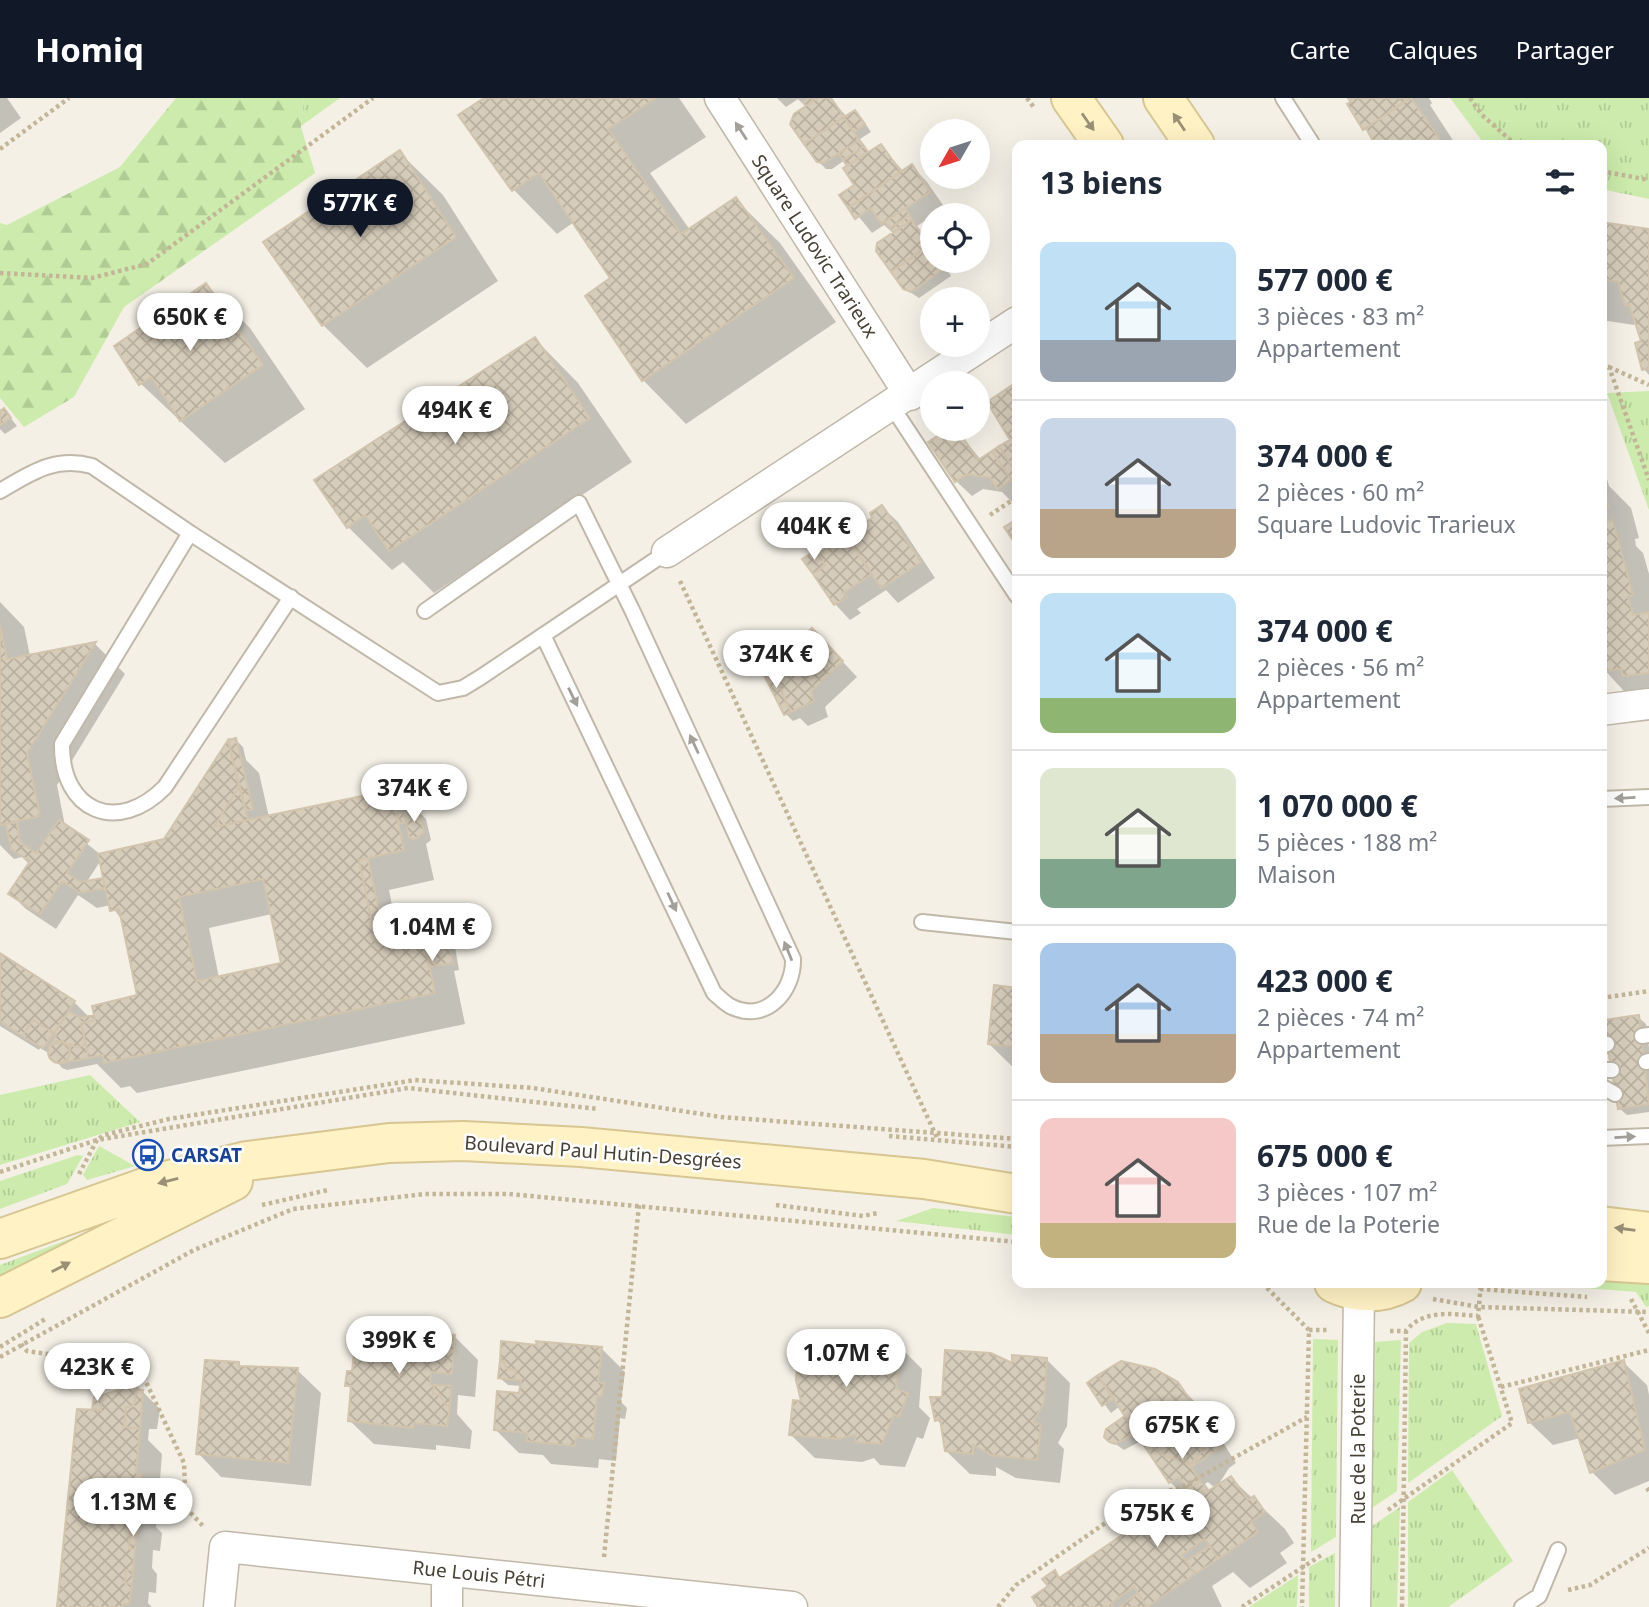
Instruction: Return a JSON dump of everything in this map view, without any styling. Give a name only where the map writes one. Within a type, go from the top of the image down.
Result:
[{"type":"main road","points":[[1071,98],[1100,140]]},
{"type":"main road","points":[[1163,98],[1192,140]]},
{"type":"main road","name":"Boulevard Paul Hutin-Desgrées","points":[[0,1239],[159,1183],[247,1161],[354,1146],[463,1141],[581,1147],[924,1179],[1012,1193]]},
{"type":"main road","name":"Boulevard Paul Hutin-Desgrées","points":[[0,1298],[283,1157]]},
{"type":"main road","name":"Boulevard Paul Hutin-Desgrées","points":[[924,1179],[1012,1177]]},
{"type":"main road","points":[[1607,1227],[1649,1232]]},
{"type":"main road","points":[[1607,1276],[1649,1265]]},
{"type":"main road","points":[[1354,1288],[1378,1291],[1387,1288]]},
{"type":"street","name":"Square Ludovic Trarieux","points":[[720,98],[901,400]]},
{"type":"street","points":[[667,552],[1012,330]]},
{"type":"street","points":[[1607,709],[1649,704]]},
{"type":"street","name":"Rue de la Poterie","points":[[1346,1288],[1358,1532],[1355,1607]]},
{"type":"street","points":[[219,1607],[225,1547]]},
{"type":"street","name":"Rue Louis Pétri","points":[[225,1547],[748,1605],[792,1607]]},
{"type":"street","points":[[447,1571],[447,1607]]},
{"type":"lane","points":[[1283,98],[1310,140]]},
{"type":"lane","points":[[901,400],[1012,588]]},
{"type":"lane","points":[[0,491],[41,467],[73,461],[92,466],[190,533],[439,693],[463,688],[667,552]]},
{"type":"lane","points":[[425,611],[579,503],[620,584],[793,959],[793,978],[780,997],[767,1007],[749,1011],[730,1006],[714,993],[543,635]]},
{"type":"lane","points":[[190,533],[62,744],[62,765],[70,787],[88,804],[108,814],[129,811],[147,805],[165,787],[290,597]]},
{"type":"lane","points":[[1607,799],[1649,797]]},
{"type":"lane","points":[[922,922],[1012,931]]},
{"type":"lane","points":[[1607,1089],[1615,1094]]},
{"type":"lane","points":[[1607,1138],[1649,1136]]},
{"type":"lane","points":[[1522,1607],[1539,1596],[1558,1550]]},
{"type":"path","points":[[0,149],[69,98]]},
{"type":"path","points":[[0,273],[92,278],[147,264],[373,98]]},
{"type":"path","points":[[1471,98],[1482,115],[1510,140]]},
{"type":"path","points":[[1607,172],[1649,180]]},
{"type":"path","points":[[1608,367],[1649,384]]},
{"type":"path","points":[[1608,367],[1649,480]]},
{"type":"path","points":[[667,552],[938,1139],[1012,1146]]},
{"type":"path","points":[[1607,997],[1649,991]]},
{"type":"path","points":[[0,1172],[97,1140]]},
{"type":"path","points":[[771,1204],[863,1216],[916,1203],[924,1179]]},
{"type":"path","points":[[257,1207],[330,1190]]},
{"type":"path","points":[[0,1357],[194,1250],[293,1209],[425,1194],[509,1194],[1012,1242]]},
{"type":"path","points":[[601,1587],[639,1205]]},
{"type":"path","points":[[1267,1288],[1309,1330],[1302,1607]]},
{"type":"path","points":[[1480,1288],[1479,1307],[1649,1312]]},
{"type":"path","points":[[1618,1298],[1631,1299],[1648,1330]]},
{"type":"path","points":[[0,1347],[52,1316]]},
{"type":"path","points":[[1242,1607],[1358,1532],[1512,1423],[1478,1316]]},
{"type":"path","points":[[1402,1607],[1406,1331]]},
{"type":"path","points":[[21,1344],[27,1351],[139,1367],[184,1463],[186,1508],[225,1547]]},
{"type":"path","points":[[1501,1387],[1649,1350]]},
{"type":"path","points":[[998,1607],[1016,1585],[1143,1497],[1180,1488],[1307,1417]]},
{"type":"path","points":[[1539,1596],[1590,1586],[1649,1548]]},
{"type":"green space","points":[[176,98],[304,98],[301,127],[315,173],[124,307],[74,397],[24,427],[0,398],[0,223],[7,225],[120,167]]},
{"type":"green space","points":[[304,98],[340,98],[301,126]]},
{"type":"green space","points":[[1450,98],[1649,98],[1649,199],[1607,190],[1607,140],[1481,140]]},
{"type":"green space","points":[[1649,391],[1649,510],[1607,393]]},
{"type":"green space","points":[[90,1075],[140,1122],[0,1165],[0,1095]]},
{"type":"green space","points":[[99,1146],[135,1166],[87,1180],[83,1175]]},
{"type":"green space","points":[[78,1155],[83,1156],[67,1184],[0,1209],[0,1181]]},
{"type":"green space","points":[[933,1208],[1012,1216],[1012,1234],[896,1221]]},
{"type":"green space","points":[[107,1225],[0,1281],[0,1265]]},
{"type":"green space","points":[[1607,1276],[1649,1279],[1649,1306],[1646,1307],[1636,1292],[1585,1288],[1607,1288]]},
{"type":"green space","points":[[1447,1323],[1476,1324],[1502,1416],[1408,1483],[1409,1343],[1422,1332]]},
{"type":"green space","points":[[1313,1339],[1338,1340],[1336,1537],[1311,1552]]},
{"type":"green space","points":[[1401,1340],[1397,1491],[1372,1508],[1375,1342]]},
{"type":"green space","points":[[1452,1470],[1513,1561],[1448,1607],[1408,1607],[1408,1502]]},
{"type":"green space","points":[[1400,1507],[1397,1607],[1371,1607],[1372,1526]]},
{"type":"green space","points":[[1335,1553],[1335,1607],[1309,1607],[1309,1567]]},
{"type":"green space","points":[[1298,1575],[1297,1607],[1249,1607]]},
{"type":"building","points":[[484,98],[656,98],[608,129],[681,234],[736,197],[794,278],[642,381],[585,296],[610,278],[539,173],[512,191],[458,115]]},
{"type":"building","points":[[808,98],[818,98],[806,106],[803,102]]},
{"type":"building","points":[[818,98],[831,98],[844,117],[804,144],[790,124],[794,114]]},
{"type":"building","points":[[1348,98],[1410,98],[1363,130],[1347,104],[1351,102]]},
{"type":"building","points":[[1411,98],[1440,140],[1372,140],[1366,128]]},
{"type":"building","points":[[855,110],[865,124],[854,132],[844,117]]},
{"type":"building","points":[[844,117],[859,140],[824,163],[817,162],[804,144]]},
{"type":"building","points":[[859,140],[864,146],[843,160],[839,153]]},
{"type":"building","points":[[881,144],[901,172],[848,208],[839,195],[854,185],[843,168]]},
{"type":"building","points":[[864,146],[868,152],[847,166],[843,160]]},
{"type":"building","points":[[400,150],[456,237],[322,326],[263,242]]},
{"type":"building","points":[[912,164],[920,176],[920,189],[928,189],[930,192],[881,224],[871,208],[855,219],[848,208]]},
{"type":"building","points":[[905,208],[910,215],[890,228],[885,222]]},
{"type":"building","points":[[910,215],[912,220],[893,232],[890,228]]},
{"type":"building","points":[[912,220],[920,232],[920,251],[891,272],[876,251],[877,243]]},
{"type":"building","points":[[1607,223],[1649,229],[1649,369],[1642,370],[1635,343],[1641,341],[1629,304],[1625,306],[1618,282],[1607,280]]},
{"type":"building","points":[[920,251],[920,273],[938,273],[911,292],[903,289],[891,272]]},
{"type":"building","points":[[206,283],[263,365],[180,421],[151,377],[139,385],[114,346]]},
{"type":"building","points":[[535,337],[590,418],[389,551],[365,515],[347,528],[314,480]]},
{"type":"building","points":[[1012,385],[1012,467],[999,446],[1010,440],[990,407],[990,400]]},
{"type":"building","points":[[4,408],[11,418],[0,425],[0,411]]},
{"type":"building","points":[[965,441],[978,460],[992,451],[1011,480],[997,489],[990,478],[967,474],[955,482],[928,442]]},
{"type":"building","points":[[999,446],[1012,467],[1011,480],[992,451]]},
{"type":"building","points":[[882,505],[921,562],[881,588],[836,521],[846,515],[855,528],[872,518],[870,513]]},
{"type":"building","points":[[1607,518],[1608,522],[1613,520],[1633,595],[1628,596],[1633,615],[1649,612],[1649,673],[1623,676],[1621,669],[1607,670]]},
{"type":"building","points":[[836,521],[872,574],[843,593],[847,597],[834,605],[813,574],[825,565],[819,553],[836,542],[827,528]]},
{"type":"building","points":[[1012,522],[1012,539],[1004,527]]},
{"type":"building","points":[[815,551],[825,565],[813,574],[802,559]]},
{"type":"building","points":[[0,625],[7,659],[96,642],[27,753],[40,816],[0,825]]},
{"type":"building","points":[[812,628],[843,661],[811,691],[814,701],[791,712],[770,666],[777,662],[779,666],[783,662],[779,659]]},
{"type":"building","points":[[770,666],[791,712],[784,715],[761,669]]},
{"type":"building","points":[[236,738],[253,809],[246,811],[228,740]]},
{"type":"building","points":[[228,740],[239,787],[214,827],[391,790],[404,850],[359,860],[376,943],[423,934],[435,993],[104,1063],[103,1055],[88,1058],[81,1023],[95,1020],[92,1006],[137,995],[119,909],[110,911],[98,854],[164,839]],"holes":[[[263,879],[281,963],[197,981],[179,897]]]},
{"type":"building","points":[[239,787],[248,820],[214,827]]},
{"type":"building","points":[[419,810],[424,832],[414,840],[409,837],[404,813]]},
{"type":"building","points":[[404,813],[406,822],[399,823],[397,814]]},
{"type":"building","points":[[59,820],[89,840],[67,873],[81,882],[103,878],[105,888],[80,893],[62,881],[40,914],[8,894],[30,861],[11,849],[6,824],[17,822],[20,842],[36,853]]},
{"type":"building","points":[[368,858],[385,940],[376,943],[359,860]]},
{"type":"building","points":[[443,934],[448,938],[453,963],[436,966],[431,942],[435,936]]},
{"type":"building","points":[[0,953],[75,1001],[54,1033],[33,1020],[22,1036],[0,1021]]},
{"type":"building","points":[[434,958],[436,966],[429,967],[428,959]]},
{"type":"building","points":[[994,985],[1012,987],[1012,1046],[988,1044]]},
{"type":"building","points":[[69,1011],[80,1018],[94,1015],[95,1020],[81,1023],[86,1045],[75,1047],[70,1044],[69,1047],[62,1042],[51,1045],[56,1035],[54,1033]]},
{"type":"building","points":[[1639,1015],[1649,1104],[1618,1109],[1607,1044],[1607,1019]]},
{"type":"building","points":[[33,1020],[54,1033],[43,1048],[22,1036]]},
{"type":"building","points":[[59,1041],[67,1044],[70,1052],[67,1060],[59,1063],[51,1060],[48,1052],[51,1044]]},
{"type":"building","points":[[70,1044],[75,1047],[86,1045],[88,1058],[62,1063],[69,1057]]},
{"type":"building","points":[[372,1323],[420,1327],[420,1331],[455,1335],[452,1374],[431,1372],[433,1394],[440,1395],[446,1405],[450,1406],[447,1426],[413,1423],[413,1428],[348,1421],[351,1386],[345,1386],[347,1371],[352,1371],[357,1327],[372,1329]]},
{"type":"building","points":[[800,1334],[835,1337],[834,1345],[852,1339],[900,1344],[896,1389],[908,1393],[899,1417],[894,1414],[882,1444],[855,1442],[856,1434],[838,1439],[789,1435],[793,1400],[801,1401],[796,1380]]},
{"type":"building","points":[[501,1341],[602,1347],[598,1382],[604,1383],[602,1396],[597,1396],[593,1439],[576,1437],[575,1446],[526,1441],[528,1433],[494,1430],[497,1391],[519,1393],[521,1380],[515,1380],[516,1370],[507,1369],[503,1361],[500,1361]]},
{"type":"building","points":[[945,1350],[991,1353],[1012,1363],[1012,1355],[1047,1358],[1044,1402],[1033,1423],[1041,1424],[1037,1460],[991,1455],[973,1445],[973,1454],[945,1451],[940,1419],[935,1421],[930,1397],[942,1397]]},
{"type":"building","points":[[205,1360],[239,1362],[239,1366],[298,1368],[288,1463],[196,1454]]},
{"type":"building","points":[[1624,1360],[1645,1450],[1590,1473],[1570,1412],[1528,1423],[1519,1389]]},
{"type":"building","points":[[500,1361],[503,1361],[507,1369],[516,1370],[515,1380],[498,1378]]},
{"type":"building","points":[[1121,1361],[1155,1369],[1178,1382],[1204,1421],[1202,1424],[1207,1442],[1195,1462],[1189,1465],[1184,1458],[1171,1458],[1160,1454],[1152,1445],[1158,1442],[1154,1436],[1143,1444],[1098,1375]]},
{"type":"building","points":[[1098,1375],[1113,1399],[1102,1406],[1087,1383]]},
{"type":"building","points":[[137,1384],[134,1406],[126,1407],[124,1427],[140,1429],[136,1473],[142,1475],[141,1493],[134,1493],[133,1507],[139,1508],[137,1528],[130,1527],[129,1549],[135,1549],[133,1570],[126,1570],[125,1583],[132,1584],[129,1604],[123,1604],[122,1607],[57,1607],[77,1409],[101,1410],[102,1395]]},
{"type":"building","points":[[434,1385],[451,1386],[450,1406],[446,1405],[440,1395],[433,1394]]},
{"type":"building","points":[[136,1390],[143,1390],[140,1429],[124,1427],[126,1407],[134,1406]]},
{"type":"building","points":[[102,1395],[101,1410],[92,1409],[94,1397]]},
{"type":"building","points":[[1125,1416],[1136,1433],[1115,1444],[1109,1442],[1104,1437],[1106,1429]]},
{"type":"building","points":[[1204,1421],[1222,1447],[1191,1467],[1200,1481],[1187,1490],[1179,1477],[1169,1483],[1143,1444],[1154,1436],[1158,1442],[1152,1445],[1160,1454],[1171,1458],[1184,1458],[1189,1465],[1204,1450],[1207,1435],[1202,1424]]},
{"type":"building","points":[[1231,1476],[1248,1500],[1254,1496],[1265,1512],[1251,1522],[1258,1532],[1218,1559],[1205,1539],[1182,1555],[1195,1574],[1147,1607],[1134,1587],[1111,1603],[1113,1607],[1038,1607],[1032,1597],[1048,1586],[1042,1579],[1055,1570],[1059,1578],[1128,1531],[1123,1523],[1136,1514],[1141,1522],[1200,1481],[1208,1491]]},
{"type":"building","points":[[134,1493],[141,1493],[139,1508],[133,1507]]},
{"type":"building","points":[[130,1527],[137,1528],[135,1549],[129,1549]]},
{"type":"building","points":[[1210,1546],[1218,1559],[1195,1574],[1186,1561]]},
{"type":"building","points":[[126,1570],[133,1570],[132,1584],[125,1583]]},
{"type":"building","points":[[1138,1593],[1147,1607],[1119,1607]]},
{"type":"place","name":"CARSAT","points":[[148,1155]]}]
